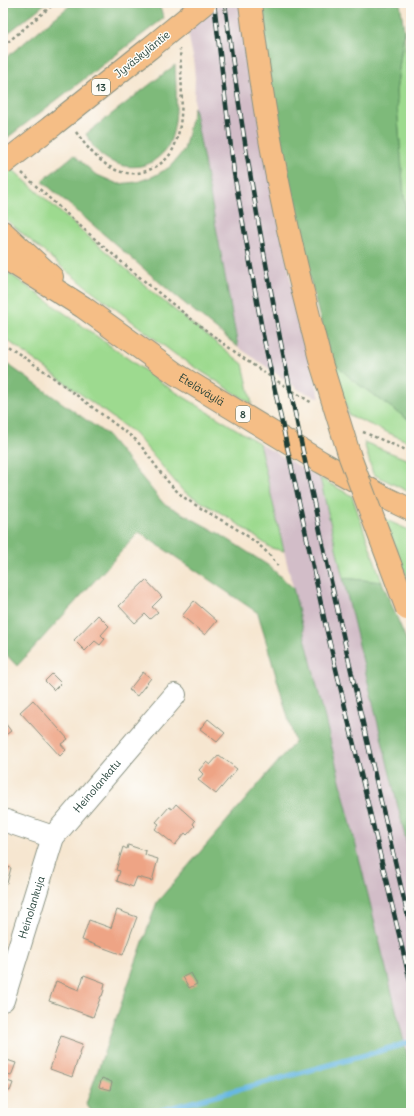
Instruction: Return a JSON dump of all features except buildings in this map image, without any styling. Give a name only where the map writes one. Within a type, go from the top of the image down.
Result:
[{"type":"highway","name":"Jyväskyläntie","points":[[12,168],[52,126],[205,3]]},
{"type":"highway","points":[[250,3],[267,123],[282,200],[300,282],[321,363],[350,457],[409,614]]},
{"type":"highway","name":"Eteläväylä","points":[[3,232],[24,250],[83,307]]},
{"type":"highway","name":"Eteläväylä","points":[[3,255],[13,263],[83,307],[176,374],[321,462],[384,497],[411,510]]},
{"type":"street","name":"Heinolankatu","points":[[53,837],[175,695]]},
{"type":"street","points":[[3,820],[53,837]]},
{"type":"street","name":"Heinolankuja","points":[[3,1000],[53,837]]},
{"type":"path","points":[[3,46],[55,3]]},
{"type":"path","points":[[74,130],[86,147],[100,162],[122,172],[137,173],[152,169],[168,158],[176,143],[181,119],[180,45]]},
{"type":"path","points":[[12,168],[163,296],[246,360],[318,406]]},
{"type":"path","points":[[3,343],[41,369],[136,440],[148,453],[171,485],[180,494],[239,530],[265,549],[279,568]]},
{"type":"path","points":[[361,431],[411,451]]},
{"type":"shaded area","points":[[182,3],[241,3],[295,304],[320,398],[301,391],[238,347],[194,107],[195,78],[193,57]]},
{"type":"shaded area","points":[[259,443],[320,478],[411,861],[411,1071],[284,551]]},
{"type":"green space","points":[[3,3],[46,3],[3,37]]},
{"type":"green space","points":[[73,3],[158,3],[164,18],[3,141],[3,60]]},
{"type":"green space","points":[[260,3],[400,3],[404,30],[396,92],[404,196],[411,236],[411,420],[351,379],[330,358],[299,236],[275,120]]},
{"type":"green space","points":[[404,30],[411,125],[411,236],[404,196],[396,92]]},
{"type":"green space","points":[[175,65],[176,116],[169,144],[164,152],[152,162],[145,165],[130,167],[108,160],[96,150],[86,134]]},
{"type":"green space","points":[[194,107],[238,347],[172,293],[42,181],[74,155],[95,174],[118,184],[137,182],[154,176],[170,167],[184,150]]},
{"type":"green space","points":[[3,161],[162,300],[243,364],[252,404],[176,355],[69,273],[3,217]]},
{"type":"green space","points":[[3,269],[169,388],[259,443],[284,551],[271,548],[231,519],[183,491],[135,434],[3,337]]},
{"type":"green space","points":[[330,358],[351,379],[411,420],[411,443],[349,415]]},
{"type":"green space","points":[[3,361],[106,434],[163,503],[218,533],[269,566],[293,588],[411,1071],[411,1113],[93,1113],[86,1104],[157,902],[295,742],[258,613],[139,532],[17,666],[3,651]]},
{"type":"green space","points":[[364,442],[411,461],[411,493],[373,474]]},
{"type":"green space","points":[[320,478],[352,496],[382,582],[343,578]]},
{"type":"green space","points":[[384,519],[411,531],[411,587]]},
{"type":"green space","points":[[343,578],[382,582],[411,651],[411,861]]},
{"type":"waterway","points":[[152,1113],[411,1042]]},
{"type":"railway","points":[[214,3],[234,173],[263,335],[326,627],[411,985]]},
{"type":"railway","points":[[225,3],[250,176],[282,347],[330,578],[411,929]]}]
